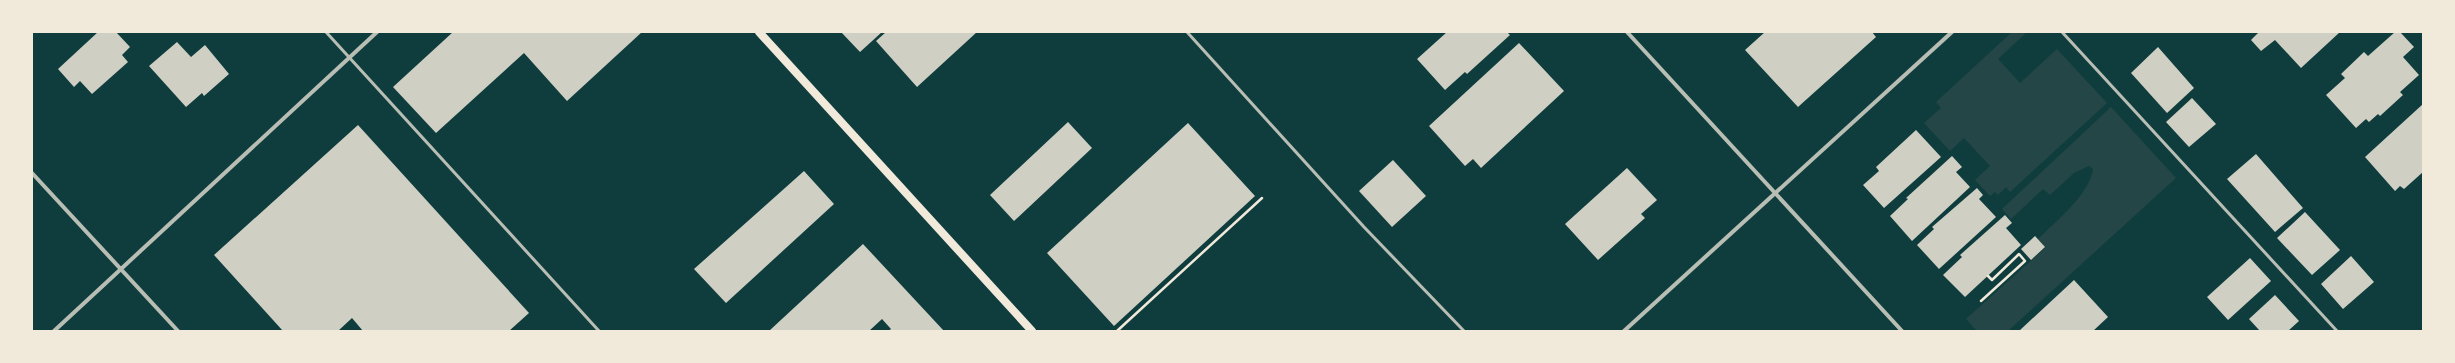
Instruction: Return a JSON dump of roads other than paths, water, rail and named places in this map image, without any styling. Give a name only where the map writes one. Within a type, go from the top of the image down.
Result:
[{"type":"main road","points":[[759,32],[1032,331]]},
{"type":"street","points":[[54,331],[377,32]]},
{"type":"street","points":[[1627,32],[1902,331]]},
{"type":"street","points":[[1624,331],[1952,32]]},
{"type":"street","points":[[32,173],[178,331]]},
{"type":"lane","points":[[326,32],[599,331]]},
{"type":"lane","points":[[1187,32],[1364,227],[1464,331]]},
{"type":"lane","points":[[2062,32],[2337,331]]}]
